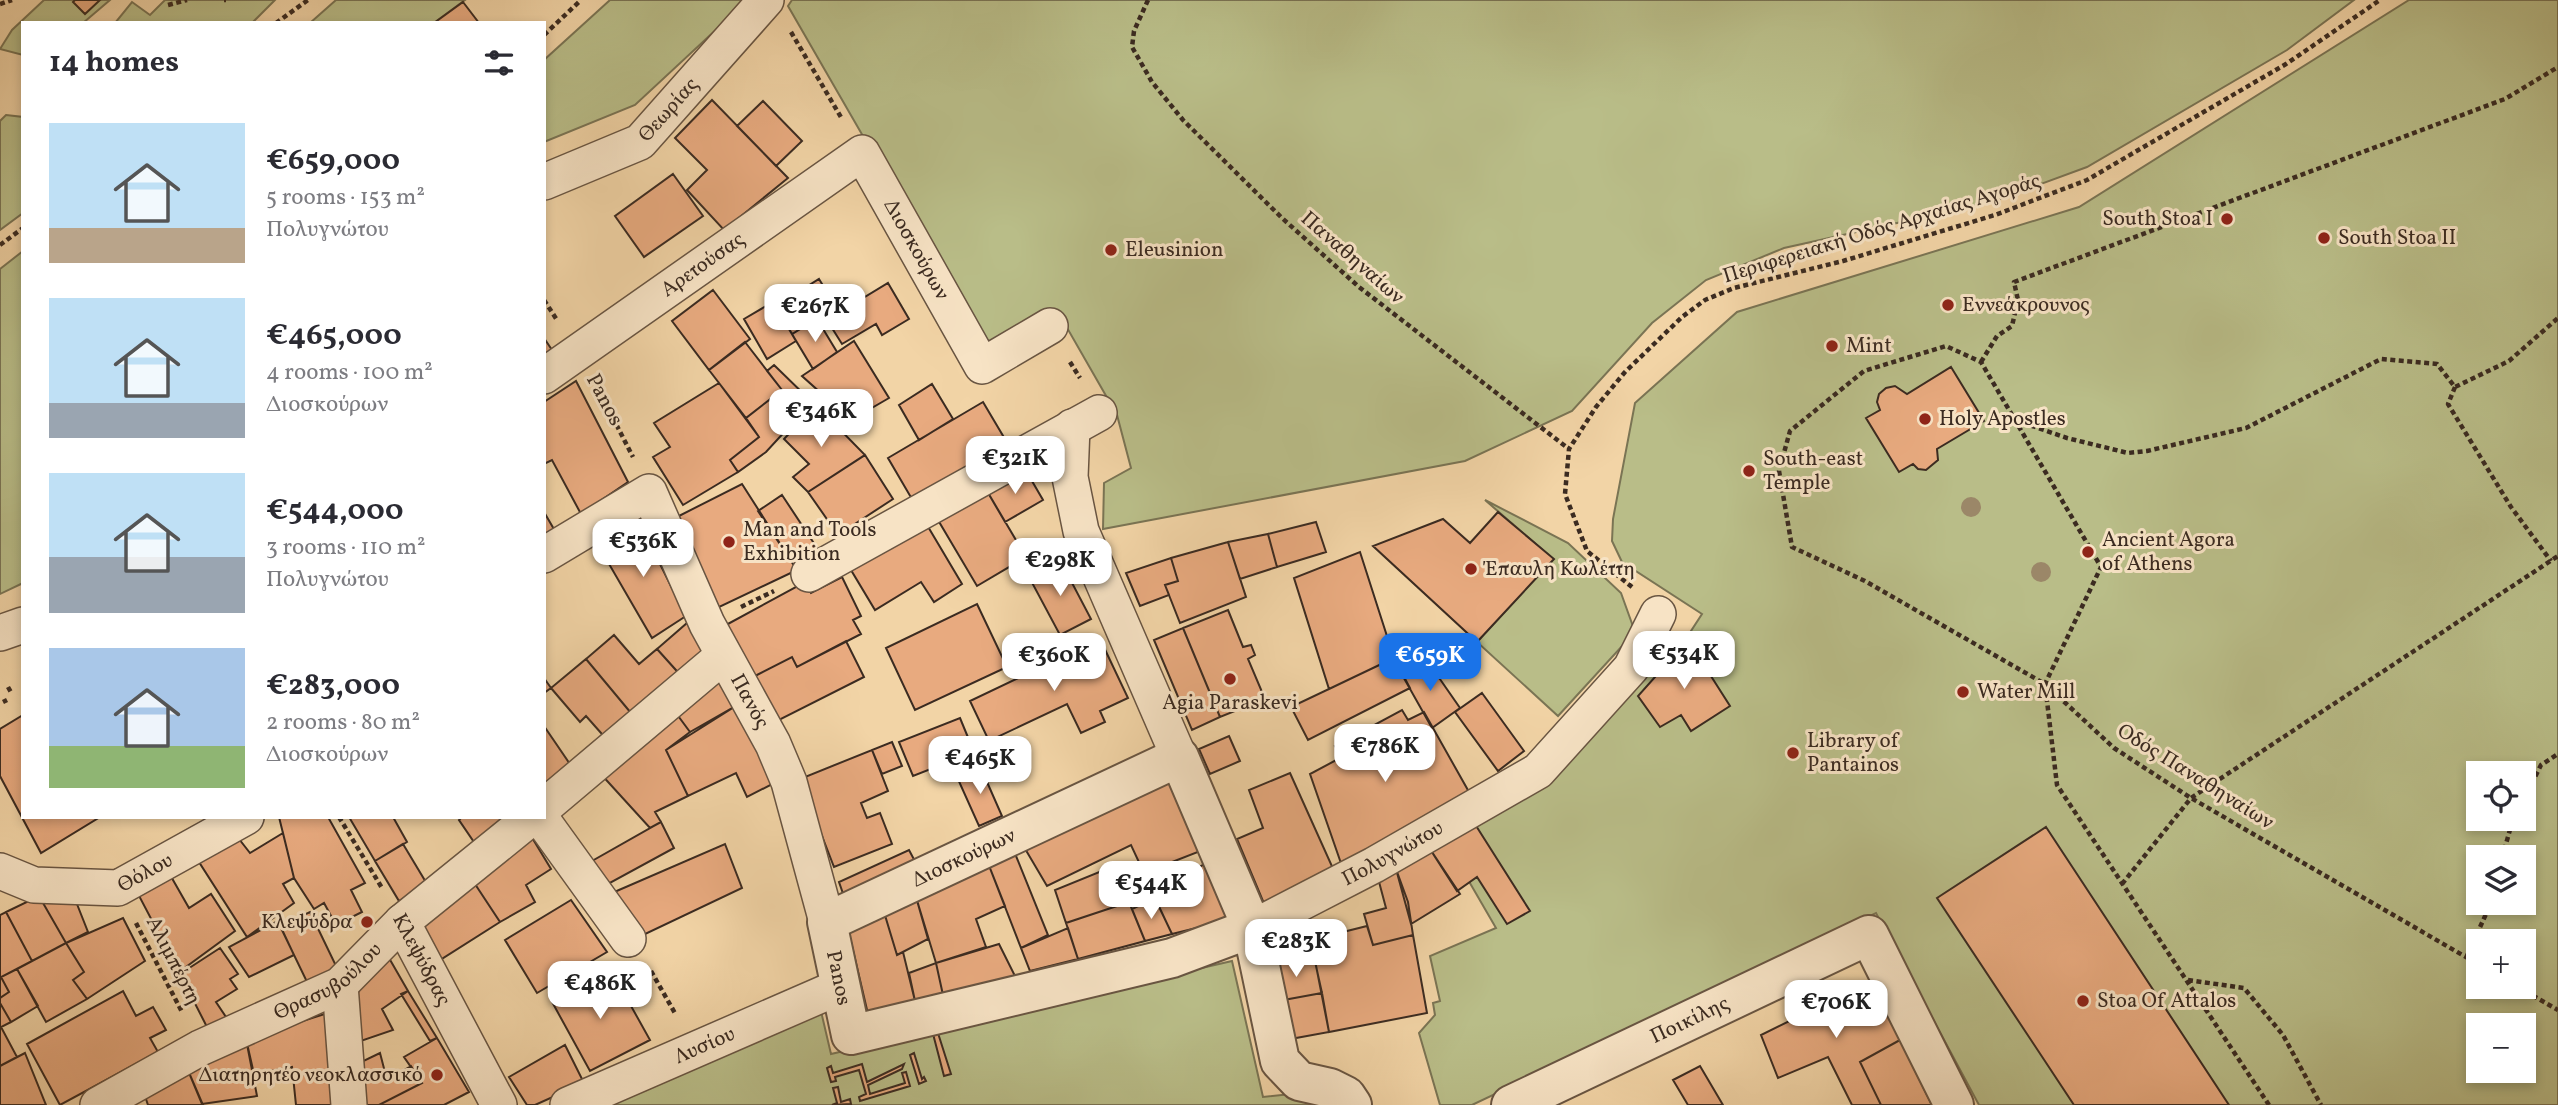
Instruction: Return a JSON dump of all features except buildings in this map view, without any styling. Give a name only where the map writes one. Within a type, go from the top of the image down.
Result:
[{"type":"street","name":"Θεωρίας","points":[[546,181],[640,142],[761,7]]},
{"type":"street","name":"Διοσκούρων","points":[[862,153],[982,366],[1050,326]]},
{"type":"street","name":"Αρετούσας","points":[[546,375],[862,153]]},
{"type":"street","points":[[810,574],[1086,420]]},
{"type":"street","points":[[1086,420],[1070,477],[1081,531],[1252,928],[1280,1061],[1299,1081],[1330,1088],[1346,1096],[1352,1105]]},
{"type":"street","name":"Πανός","points":[[546,554],[649,492],[707,624],[773,744],[789,782],[827,922]]},
{"type":"street","name":"Πολυγνώτου","points":[[851,1035],[1172,958],[1252,928],[1374,865],[1538,771],[1631,668],[1658,614]]},
{"type":"street","points":[[0,633],[21,626]]},
{"type":"street","points":[[546,805],[723,656]]},
{"type":"street","name":"Διοσκούρων","points":[[827,922],[1179,757]]},
{"type":"street","name":"Θόλου","points":[[0,871],[34,886],[118,888],[242,819]]},
{"type":"street","name":"Θρασυβούλου","points":[[99,1105],[136,1096],[200,1048],[340,985],[402,922],[530,819]]},
{"type":"street","points":[[541,819],[637,951]]},
{"type":"street","name":"Κλεψύδρας","points":[[402,922],[499,1105]]},
{"type":"street","name":"Panos","points":[[827,922],[851,1035]]},
{"type":"street","name":"Ποικίλης","points":[[1511,1105],[1868,935],[1954,1105]]},
{"type":"street","points":[[340,985],[349,1105]]},
{"type":"street","name":"Λυσίου","points":[[568,1105],[839,987]]},
{"type":"path","points":[[0,4],[12,0]]},
{"type":"path","points":[[168,5],[187,0]]},
{"type":"path","points":[[279,21],[308,0]]},
{"type":"path","points":[[546,33],[581,0]]},
{"type":"path","name":"Παναθηναίων","points":[[1148,0],[1134,31],[1132,47],[1139,62],[1183,120],[1330,261],[1422,338],[1569,449]]},
{"type":"path","name":"Περιφερειακή Οδός Αρχαίας Αγοράς","points":[[1658,614],[1650,600],[1587,551],[1565,494],[1569,449],[1596,407],[1625,372],[1682,317],[1706,300],[1734,288],[1843,261],[1995,215],[2087,180],[2286,64],[2380,0]]},
{"type":"path","points":[[761,7],[761,22],[776,6],[862,153]]},
{"type":"path","points":[[2269,1105],[2057,785],[2045,684],[2101,567],[1981,362],[1997,336],[2012,326],[2018,300],[2014,282],[2505,99],[2558,67]]},
{"type":"path","points":[[0,245],[21,229]]},
{"type":"path","points":[[2550,561],[2511,507],[2448,404],[2455,387],[2509,361],[2558,318]]},
{"type":"path","points":[[1050,326],[1086,420]]},
{"type":"path","name":"Οδός Παναθηναίων","points":[[1981,362],[1946,346],[1864,371],[1790,430],[1779,471],[1792,547],[1865,581],[2045,684],[2114,748],[2191,798],[2466,958]]},
{"type":"path","name":"Panos","points":[[578,351],[630,450]]},
{"type":"path","points":[[2013,419],[2067,438],[2128,453],[2246,428],[2381,359],[2437,364],[2455,387]]},
{"type":"path","points":[[2122,884],[2191,798],[2558,556]]},
{"type":"path","points":[[707,624],[810,574]]},
{"type":"path","points":[[8,687],[12,694]]},
{"type":"path","points":[[2536,775],[2541,765],[2558,754]]},
{"type":"path","name":"Κλεψύδρας","points":[[340,819],[402,922]]},
{"type":"path","name":"Αλιμπέρτη","points":[[118,888],[200,1048]]},
{"type":"path","points":[[637,951],[695,1049]]},
{"type":"path","points":[[2187,980],[2244,988],[2283,1035],[2321,1105]]},
{"type":"path","points":[[2536,997],[2558,1010]]},
{"type":"green space","points":[[44,0],[110,0],[85,21],[22,21]]},
{"type":"green space","points":[[165,0],[275,0],[254,21],[117,21],[132,2],[150,15]]},
{"type":"green space","points":[[336,0],[465,0],[437,21],[312,21]]},
{"type":"green space","points":[[610,0],[748,0],[635,105],[546,141],[546,58]]},
{"type":"green space","points":[[792,0],[2354,0],[2287,50],[2087,167],[1992,202],[1784,248],[1706,280],[1652,323],[1572,411],[1465,461],[1103,529],[1104,483],[1131,468],[1117,415],[1058,312],[988,353],[788,6]]},
{"type":"green space","name":"Ancient Agora of Athens","points":[[2409,0],[2558,0],[2558,1105],[1979,1105],[1876,913],[1472,1105],[1440,1105],[1419,1033],[1435,1015],[1433,1003],[1440,1001],[1430,956],[1496,928],[1445,840],[1631,692],[1687,637],[1702,614],[1622,562],[1612,541],[1613,519],[1635,403],[1737,312],[2079,207]]},
{"type":"green space","points":[[21,22],[21,54],[0,49]]},
{"type":"green space","points":[[6,115],[21,117],[21,214],[0,230],[0,121]]},
{"type":"green space","points":[[21,253],[21,584],[0,594],[0,269]]},
{"type":"green space","points":[[1485,500],[1568,543],[1621,593],[1635,632],[1558,716],[1477,642],[1553,559]]},
{"type":"green space","points":[[1232,961],[1263,1097],[1319,1091],[1324,1105],[595,1105],[820,1007],[831,1054]]},
{"type":"place","name":"South Stoa I","points":[[2227,219]]},
{"type":"place","name":"South Stoa II","points":[[2324,238]]},
{"type":"place","name":"Eleusinion","points":[[1111,250]]},
{"type":"place","name":"Εννεάκρουνος","points":[[1948,305]]},
{"type":"place","name":"Mint","points":[[1832,346]]},
{"type":"place","name":"Holy Apostles","points":[[1925,419]]},
{"type":"place","name":"South-east Temple","points":[[1749,471]]},
{"type":"place","name":"Man and Tools Exhibition","points":[[729,542]]},
{"type":"place","name":"Ancient Agora of Athens","points":[[2088,552]]},
{"type":"place","name":"Έπαυλη Κωλέττη","points":[[1471,569]]},
{"type":"place","name":"Agia Paraskevi","points":[[1230,679]]},
{"type":"place","name":"Water Mill","points":[[1963,692]]},
{"type":"place","name":"Library of Pantainos","points":[[1793,753]]},
{"type":"place","name":"Κλεψύδρα","points":[[367,922]]},
{"type":"place","name":"Stoa Of Attalos","points":[[2083,1001]]},
{"type":"place","name":"Διατηρητέο νεοκλασσικό","points":[[437,1075]]}]
